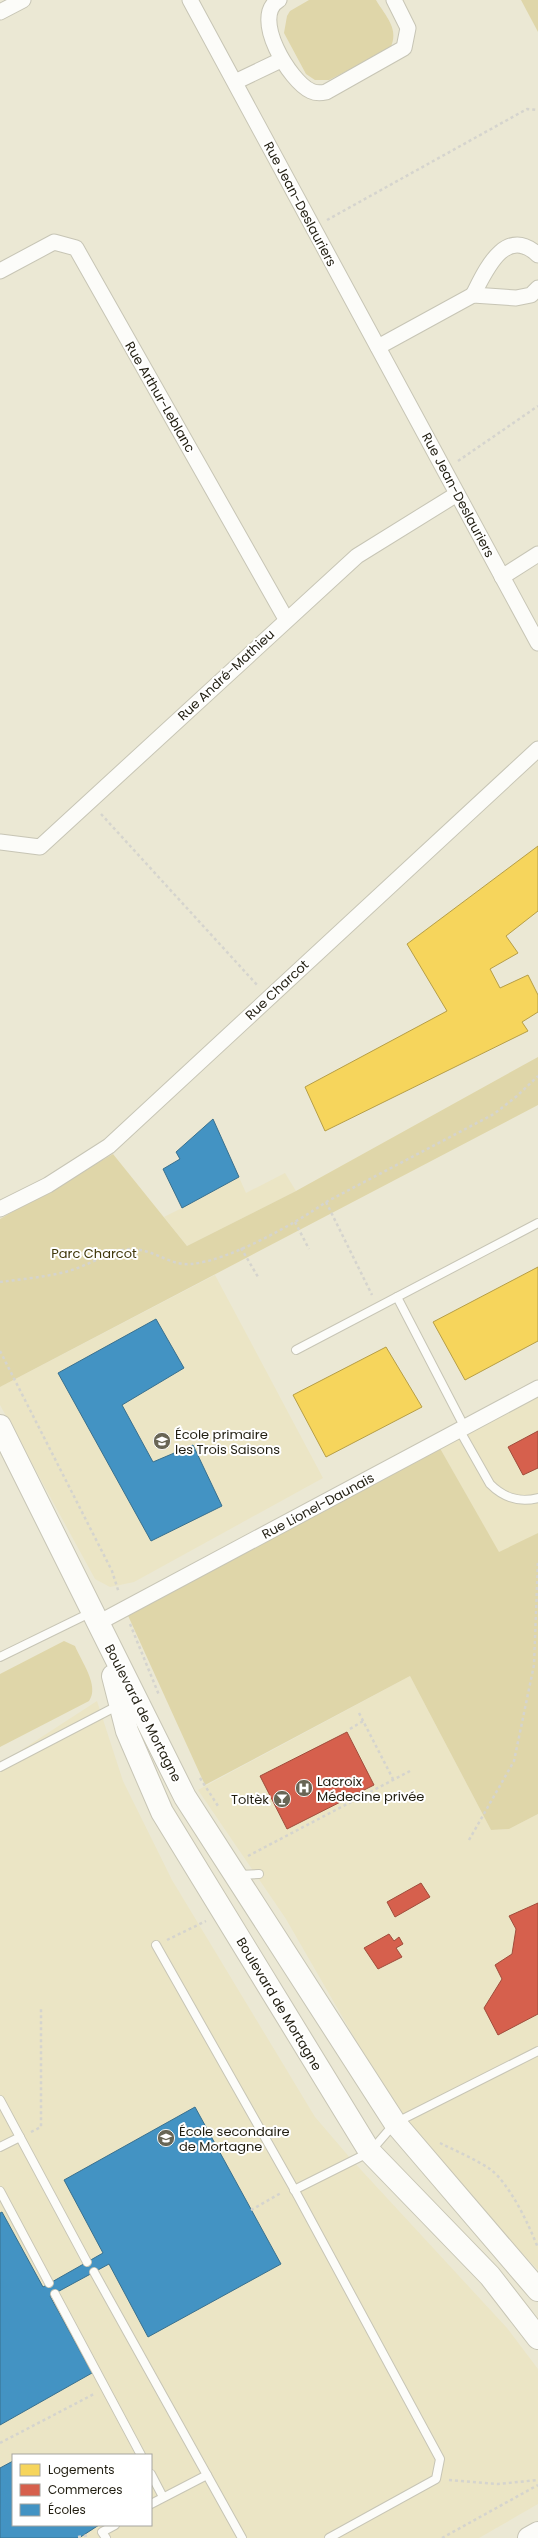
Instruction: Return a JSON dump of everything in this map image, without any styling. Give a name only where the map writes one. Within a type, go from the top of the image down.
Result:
[{"type":"street","points":[[0,12],[23,0]]},
{"type":"street","name":"Rue Jean-Deslauriers","points":[[190,0],[538,643]]},
{"type":"street","points":[[279,0],[275,2],[269,12],[268,22],[281,60],[309,91],[326,92],[404,48],[408,28],[394,0]]},
{"type":"street","points":[[235,82],[281,60]]},
{"type":"street","name":"Rue Arthur-Leblanc","points":[[0,271],[54,242],[76,248],[286,619]]},
{"type":"street","points":[[473,296],[489,264],[501,251],[507,247],[522,246],[532,249],[538,254]]},
{"type":"street","points":[[378,347],[473,296],[516,298],[531,295],[538,288]]},
{"type":"street","name":"Rue André-Mathieu","points":[[0,842],[40,847],[286,619],[357,556],[457,494]]},
{"type":"street","points":[[502,576],[538,554]]},
{"type":"street","name":"Rue Charcot","points":[[0,1209],[48,1185],[109,1146],[538,749]]},
{"type":"street","name":"Rue Lionel-Daunais","points":[[95,1617],[462,1429],[538,1388]]},
{"type":"street","name":"Boulevard de Mortagne","points":[[0,1426],[185,1797],[395,2124],[537,2285]]},
{"type":"street","name":"Boulevard de Mortagne","points":[[95,1617],[121,1703],[127,1731],[162,1812],[370,2152],[490,2276],[538,2338]]},
{"type":"street","points":[[529,2538],[538,2533]]},
{"type":"lane","points":[[296,1350],[538,1222]]},
{"type":"lane","points":[[397,1297],[490,1484],[497,1492],[516,1500],[538,1498]]},
{"type":"lane","points":[[0,1657],[95,1617]]},
{"type":"lane","points":[[0,1767],[121,1703]]},
{"type":"lane","points":[[235,1875],[259,1874]]},
{"type":"lane","points":[[156,1945],[293,2188],[440,2459],[436,2479],[328,2538]]},
{"type":"lane","points":[[293,2188],[370,2152],[395,2124],[538,2051]]},
{"type":"lane","points":[[0,2100],[88,2262]]},
{"type":"lane","points":[[0,2147],[20,2137]]},
{"type":"lane","points":[[0,2192],[49,2283]]},
{"type":"lane","points":[[94,2272],[242,2538]]},
{"type":"lane","points":[[55,2294],[140,2454]]},
{"type":"lane","points":[[152,2503],[207,2475]]},
{"type":"lane","points":[[152,2476],[163,2497]]},
{"type":"lane","points":[[106,2538],[102,2532],[113,2526]]},
{"type":"path","points":[[313,227],[527,109],[538,110]]},
{"type":"path","points":[[445,471],[538,406]]},
{"type":"path","points":[[89,801],[269,998]]},
{"type":"path","points":[[0,1282],[68,1271],[129,1249],[153,1252],[173,1263],[190,1264],[222,1256],[295,1222],[326,1202],[494,1114],[517,1096],[538,1076]]},
{"type":"path","points":[[326,1202],[378,1307]]},
{"type":"path","points":[[295,1222],[309,1249]]},
{"type":"path","points":[[240,1248],[258,1277]]},
{"type":"path","points":[[0,1351],[112,1571],[119,1591]]},
{"type":"path","points":[[469,1840],[514,1761],[534,1665],[538,1560]]},
{"type":"path","name":"Boulevard de Mortagne","points":[[131,1627],[162,1703]]},
{"type":"path","points":[[359,1713],[393,1779]]},
{"type":"path","points":[[350,1728],[363,1721]]},
{"type":"path","points":[[248,1856],[410,1771]]},
{"type":"path","name":"Boulevard de Mortagne","points":[[197,1772],[220,1811]]},
{"type":"path","points":[[244,1850],[259,1874]]},
{"type":"path","points":[[156,1945],[223,1912]]},
{"type":"path","points":[[20,2137],[41,2127],[40,2009]]},
{"type":"path","points":[[438,2142],[491,2170],[515,2200],[538,2248]]},
{"type":"path","points":[[252,2210],[293,2188]]},
{"type":"path","points":[[0,2443],[105,2388]]},
{"type":"path","points":[[436,2479],[498,2484],[538,2480]]},
{"type":"path","points":[[442,2538],[538,2485]]},
{"type":"shaded area","points":[[213,1119],[246,1193],[285,1173],[296,1191],[187,1246],[164,1217],[182,1208],[163,1169],[180,1159],[176,1152]]},
{"type":"shaded area","name":"École primaire les Trois Saisons","points":[[215,1275],[323,1478],[134,1582],[110,1587],[95,1579],[0,1405],[0,1387]]},
{"type":"shaded area","points":[[538,1388],[538,1533],[499,1553],[437,1443]]},
{"type":"shaded area","points":[[410,1676],[491,1830],[509,1829],[538,1814],[538,2270],[439,2164],[396,2110],[286,1919],[198,1790]]},
{"type":"shaded area","name":"École secondaire de Mortagne","points":[[97,1701],[123,1781],[172,1880],[315,2117],[351,2159],[507,2328],[538,2369],[538,2504],[479,2538],[0,2538],[0,1764]]},
{"type":"green space","points":[[309,0],[376,0],[393,29],[393,42],[390,49],[329,80],[315,80],[306,74],[284,33],[287,16],[290,11]]},
{"type":"green space","points":[[521,0],[538,0],[538,32]]},
{"type":"green space","name":"Parc Charcot","points":[[538,1057],[538,1105],[0,1387],[0,1219],[113,1154],[187,1246],[296,1191]]},
{"type":"green space","points":[[437,1443],[499,1552],[538,1533],[538,1814],[509,1829],[491,1830],[410,1676],[205,1785],[125,1609]]},
{"type":"green space","points":[[64,1641],[75,1646],[91,1681],[92,1695],[89,1701],[0,1747],[0,1674]]},
{"type":"building: Logements","points":[[538,846],[538,911],[506,936],[518,953],[490,969],[500,988],[528,975],[538,995],[538,1012],[522,1022],[528,1031],[325,1131],[305,1087],[447,1011],[407,944]]},
{"type":"building: Logements","points":[[538,1267],[538,1341],[465,1380],[433,1322]]},
{"type":"building: Logements","points":[[386,1347],[422,1407],[326,1457],[293,1395]]},
{"type":"building: Commerces","points":[[538,1431],[538,1468],[523,1475],[508,1447]]},
{"type":"building: Commerces","points":[[347,1732],[374,1785],[287,1829],[260,1776]]},
{"type":"building: Commerces","points":[[421,1883],[430,1897],[395,1917],[387,1902]]},
{"type":"building: Commerces","points":[[538,1903],[538,2014],[498,2035],[484,2008],[502,1979],[495,1965],[512,1954],[516,1929],[509,1916]]},
{"type":"building: Commerces","points":[[389,1934],[394,1941],[399,1937],[403,1944],[396,1948],[402,1957],[378,1969],[364,1948]]},
{"type":"building: Écoles","points":[[213,1119],[239,1177],[182,1208],[163,1169],[180,1159],[176,1152]]},
{"type":"building: Écoles","points":[[156,1319],[184,1368],[122,1405],[153,1462],[193,1445],[222,1506],[151,1541],[58,1373]]},
{"type":"building: Écoles","points":[[195,2107],[281,2264],[148,2337],[109,2264],[50,2296],[92,2373],[0,2425],[0,2213],[2,2212],[43,2287],[103,2253],[64,2180]]},
{"type":"building: Écoles","points":[[12,2462],[12,2526],[97,2526],[79,2538],[0,2538],[0,2468]]},
{"type":"place","name":"École primaire les Trois Saisons","points":[[162,1441]]},
{"type":"place","name":"Lacroix Médecine privée","points":[[304,1788]]},
{"type":"place","name":"Toltèk","points":[[282,1799]]},
{"type":"place","name":"École secondaire de Mortagne","points":[[166,2138]]}]
